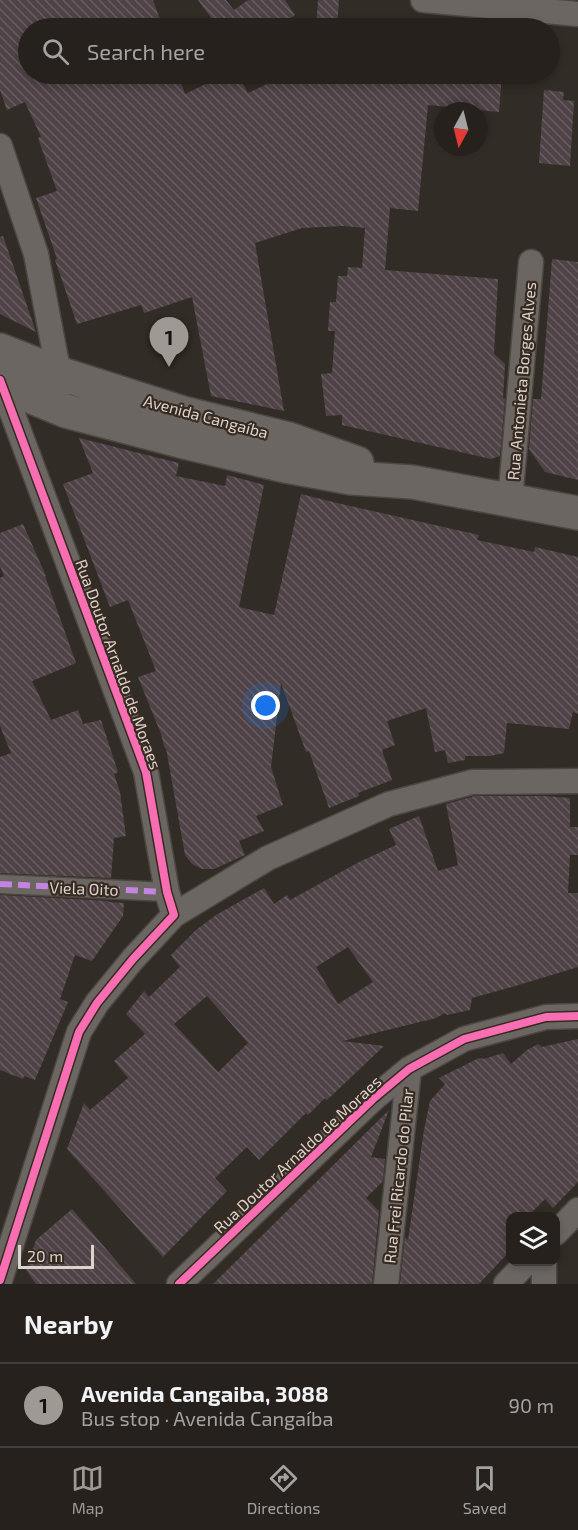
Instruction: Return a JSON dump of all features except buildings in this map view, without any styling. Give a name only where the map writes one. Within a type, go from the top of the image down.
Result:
[{"type":"main road","name":"Avenida Cangaíba","points":[[0,350],[58,373],[183,412],[290,439],[412,482]]},
{"type":"main road","name":"Avenida Cangaíba","points":[[0,383],[66,411],[285,466],[351,478],[412,482],[578,513]]},
{"type":"street","points":[[423,0],[578,14]]},
{"type":"street","points":[[0,146],[36,255],[66,411]]},
{"type":"street","name":"Rua Antonieta Borges Alves","points":[[510,501],[531,262]]},
{"type":"street","name":"Rua Doutor Arnaldo de Moraes","points":[[0,383],[146,772],[167,892],[174,915]]},
{"type":"street","points":[[0,1280],[79,1032],[104,994],[174,915],[268,858],[389,804],[472,782],[578,781]]},
{"type":"street","name":"Viela Oito","points":[[0,884],[167,892]]},
{"type":"street","name":"Rua Doutor Arnaldo de Moraes","points":[[178,1284],[373,1099],[410,1069],[464,1039],[546,1017],[578,1016]]},
{"type":"street","name":"Rua Frei Ricardo do Pilar","points":[[386,1284],[410,1069]]},
{"type":"street","points":[[560,1228],[578,1210]]},
{"type":"street","points":[[506,1284],[523,1266]]},
{"type":"street","points":[[544,1266],[544,1284]]},
{"type":"marked path","points":[[0,884],[167,892]]},
{"type":"cycle path","points":[[0,380],[146,772],[167,892],[174,915],[133,959],[97,1003],[79,1032],[0,1280]]},
{"type":"cycle path","points":[[179,1284],[373,1099],[409,1069],[464,1039],[546,1017],[578,1016]]},
{"type":"place","name":"Avenida Cangaiba, 3088","points":[[169,367]]}]
